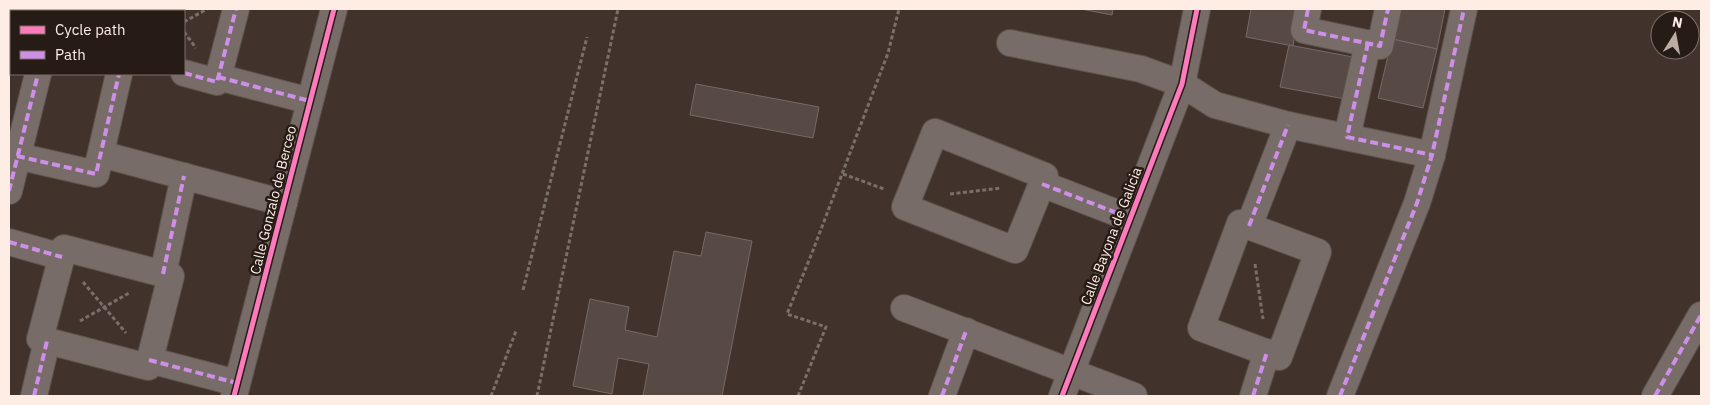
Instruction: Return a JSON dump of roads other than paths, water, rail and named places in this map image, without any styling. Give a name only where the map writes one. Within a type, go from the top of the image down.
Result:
[{"type":"street","points":[[185,73],[217,82],[236,9]]},
{"type":"street","name":"Calle Gonzalo de Berceo","points":[[236,390],[334,9]]},
{"type":"street","name":"Calle Bayona de Galicia","points":[[1062,396],[1182,84],[1198,9]]},
{"type":"street","points":[[1308,9],[1304,30],[1380,46],[1388,9]]},
{"type":"street","points":[[1340,396],[1417,203],[1432,155],[1464,9]]},
{"type":"street","points":[[1347,137],[1368,43]]},
{"type":"street","points":[[1010,44],[1141,69],[1182,84],[1215,105],[1288,125],[1432,155]]},
{"type":"street","points":[[9,191],[38,75]]},
{"type":"street","points":[[17,156],[96,174],[119,75]]},
{"type":"street","points":[[218,77],[310,102]]},
{"type":"street","points":[[1249,226],[1288,125]]},
{"type":"street","points":[[935,132],[1044,176],[1042,184],[1015,250],[905,206],[935,132]]},
{"type":"street","points":[[101,154],[284,203]]},
{"type":"street","points":[[163,274],[184,176]]},
{"type":"street","points":[[1042,184],[1130,218]]},
{"type":"street","points":[[1240,223],[1249,226],[1318,252],[1279,357],[1201,328],[1240,223]]},
{"type":"street","points":[[9,242],[62,257]]},
{"type":"street","points":[[64,248],[163,274],[171,276],[148,367],[40,339],[64,248]]},
{"type":"street","points":[[904,308],[1134,396]]},
{"type":"street","points":[[1655,396],[1701,315]]},
{"type":"street","points":[[942,396],[966,332]]},
{"type":"street","points":[[34,396],[47,341]]},
{"type":"street","points":[[1253,396],[1267,352]]},
{"type":"street","points":[[149,360],[236,390]]}]
